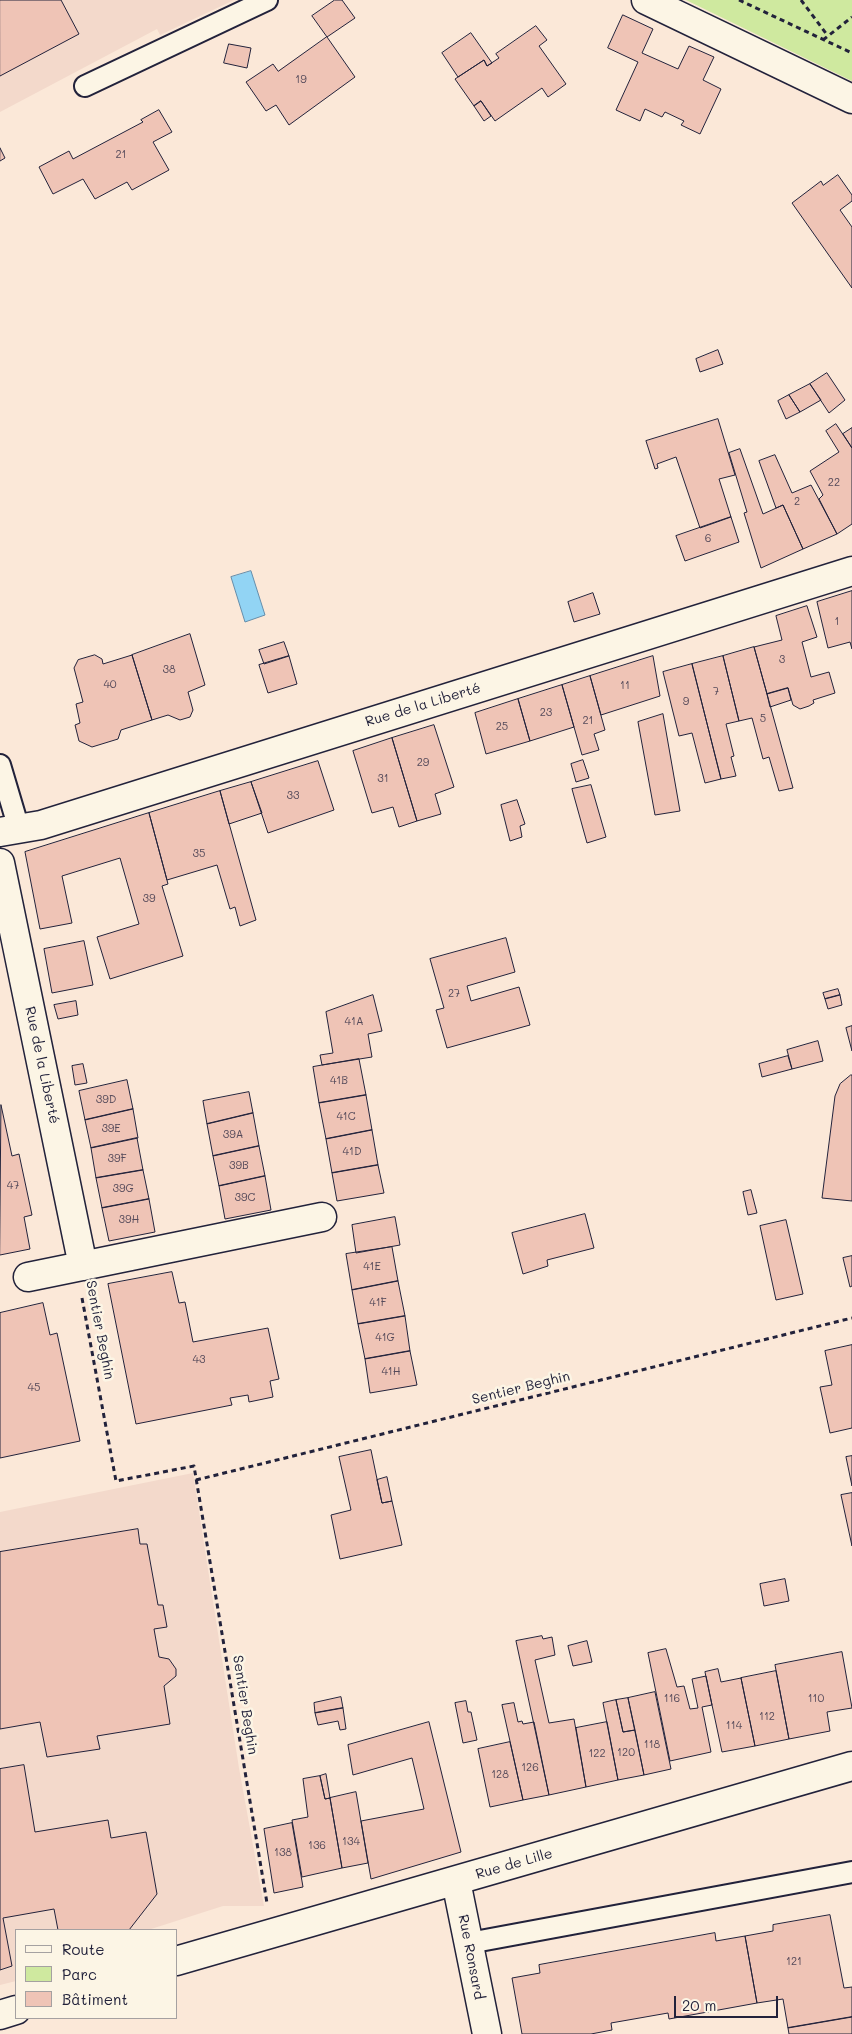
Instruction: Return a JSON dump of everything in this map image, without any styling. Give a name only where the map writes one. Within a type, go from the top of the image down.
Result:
[{"type":"street","points":[[646,0],[852,99]]},
{"type":"street","name":"Rue de la Liberté","points":[[9,831],[41,825],[848,572]]},
{"type":"street","name":"Rue de la Liberté","points":[[0,863],[80,1267]]},
{"type":"street","points":[[28,1277],[322,1217]]},
{"type":"street","name":"Rue de Lille","points":[[178,1960],[852,1766]]},
{"type":"street","name":"Rue Ronsard","points":[[456,1881],[487,2034]]},
{"type":"street","points":[[0,2015],[15,2010]]},
{"type":"lane","points":[[85,86],[267,0]]},
{"type":"lane","points":[[0,765],[9,831]]},
{"type":"lane","points":[[469,1943],[852,1872]]},
{"type":"path","points":[[739,0],[852,53]]},
{"type":"path","points":[[801,0],[828,36]]},
{"type":"path","points":[[824,40],[852,18]]},
{"type":"path","name":"Sentier Beghin","points":[[80,1267],[116,1481],[194,1466],[272,1933]]},
{"type":"path","name":"Sentier Beghin","points":[[196,1480],[852,1318]]},
{"type":"shaded area","points":[[0,0],[234,0],[160,35],[157,29],[0,112]]},
{"type":"shaded area","points":[[193,1473],[239,1768],[264,1906],[223,1906],[151,1929],[15,1929],[15,1981],[0,1985],[0,1512]]},
{"type":"green space","points":[[686,0],[852,0],[852,81]]},
{"type":"water","points":[[251,571],[265,615],[245,622],[231,577]]},
{"type":"building","points":[[0,0],[61,0],[79,34],[0,76]]},
{"type":"building","points":[[335,0],[342,0],[355,18],[327,37],[312,16]]},
{"type":"building","points":[[623,15],[653,29],[642,53],[678,69],[689,46],[714,57],[703,80],[721,89],[700,134],[681,125],[684,121],[665,112],[662,117],[645,109],[640,121],[616,110],[638,62],[608,48]]},
{"type":"building","points":[[536,26],[547,40],[539,46],[566,84],[548,97],[542,88],[495,121],[481,101],[474,106],[455,79],[484,60],[487,66],[499,58],[496,54]]},
{"type":"building","points":[[471,33],[492,63],[487,66],[484,60],[458,77],[442,53]]},
{"type":"building","points":[[327,37],[355,77],[289,125],[276,105],[266,111],[246,82],[273,64],[278,71]]},
{"type":"building","points":[[229,44],[251,48],[247,68],[224,63]]},
{"type":"building","points":[[481,101],[491,116],[484,121],[474,106]]},
{"type":"building","points":[[159,110],[172,132],[153,142],[169,170],[132,190],[127,182],[95,199],[83,179],[53,194],[39,167],[69,151],[73,159],[143,122],[141,120]]},
{"type":"building","points":[[0,148],[5,158],[0,161]]},
{"type":"building","points":[[838,175],[852,195],[852,201],[840,210],[852,227],[852,288],[792,203],[821,181],[823,185]]},
{"type":"building","points":[[718,350],[723,364],[700,372],[696,359]]},
{"type":"building","points":[[827,373],[845,400],[829,413],[810,384]]},
{"type":"building","points":[[810,384],[821,400],[800,412],[789,395]]},
{"type":"building","points":[[789,395],[800,412],[786,419],[778,401]]},
{"type":"building","points":[[718,419],[735,475],[719,479],[731,517],[700,528],[676,457],[657,464],[658,468],[655,469],[646,441]]},
{"type":"building","points":[[836,424],[852,448],[852,524],[837,534],[819,499],[823,495],[810,471],[839,452],[826,431]]},
{"type":"building","points":[[852,428],[852,448],[843,434]]},
{"type":"building","points":[[740,449],[763,514],[783,505],[803,549],[761,568],[744,513],[747,512],[729,453]]},
{"type":"building","points":[[775,455],[792,493],[811,485],[837,534],[803,549],[783,505],[776,508],[759,461]]},
{"type":"building","points":[[731,517],[739,542],[685,561],[676,536]]},
{"type":"building","points":[[852,591],[852,649],[850,642],[828,648],[817,602]]},
{"type":"building","points":[[593,593],[600,614],[574,622],[568,602]]},
{"type":"building","points":[[807,606],[817,637],[802,642],[811,677],[829,672],[835,693],[813,700],[814,703],[800,709],[793,705],[788,688],[767,694],[754,647],[782,640],[776,616]]},
{"type":"building","points":[[190,634],[205,685],[188,692],[193,710],[190,717],[180,720],[168,715],[152,720],[132,655]]},
{"type":"building","points":[[284,642],[289,656],[264,664],[259,650]]},
{"type":"building","points":[[754,647],[793,788],[779,791],[769,757],[763,759],[752,718],[739,721],[723,656]]},
{"type":"building","points":[[95,655],[102,659],[103,664],[132,655],[152,720],[121,730],[118,739],[92,747],[79,741],[75,725],[80,723],[76,704],[83,702],[74,668],[78,660]]},
{"type":"building","points":[[289,656],[297,684],[268,693],[259,665]]},
{"type":"building","points":[[653,656],[660,696],[601,715],[590,676]]},
{"type":"building","points":[[723,656],[739,721],[726,724],[734,756],[731,757],[736,776],[721,779],[692,664]]},
{"type":"building","points":[[692,664],[721,779],[705,783],[692,733],[679,736],[663,672]]},
{"type":"building","points":[[590,676],[605,730],[594,734],[599,750],[582,755],[562,685]]},
{"type":"building","points":[[562,685],[574,727],[530,741],[518,699]]},
{"type":"building","points":[[788,688],[791,700],[770,707],[767,694]]},
{"type":"building","points":[[518,699],[530,741],[486,754],[475,713]]},
{"type":"building","points":[[663,714],[680,811],[655,815],[638,722]]},
{"type":"building","points":[[434,725],[454,787],[435,794],[441,814],[417,821],[392,738]]},
{"type":"building","points":[[392,738],[417,821],[399,827],[393,807],[372,813],[353,751]]},
{"type":"building","points":[[583,760],[589,778],[576,782],[571,764]]},
{"type":"building","points":[[318,761],[334,810],[268,833],[251,782]]},
{"type":"building","points":[[251,782],[262,813],[229,824],[220,791]]},
{"type":"building","points":[[591,785],[606,837],[587,843],[572,789]]},
{"type":"building","points":[[220,791],[256,920],[240,926],[235,907],[230,909],[217,865],[167,880],[149,813]]},
{"type":"building","points":[[517,800],[525,824],[520,826],[522,837],[510,841],[501,805]]},
{"type":"building","points":[[149,813],[168,884],[162,886],[183,956],[110,979],[97,937],[139,924],[120,858],[62,876],[72,923],[40,929],[25,852]]},
{"type":"building","points":[[506,938],[515,972],[467,986],[471,1001],[519,987],[530,1025],[447,1048],[436,1010],[444,1008],[430,959]]},
{"type":"building","points":[[84,941],[93,985],[52,993],[44,949]]},
{"type":"building","points":[[838,989],[840,995],[825,999],[823,993]]},
{"type":"building","points":[[373,995],[382,1031],[368,1034],[372,1057],[322,1065],[320,1055],[333,1053],[326,1012]]},
{"type":"building","points":[[840,995],[842,1005],[828,1009],[825,999]]},
{"type":"building","points":[[76,1001],[78,1015],[58,1019],[54,1005]]},
{"type":"building","points":[[852,1026],[852,1051],[846,1028]]},
{"type":"building","points":[[818,1041],[823,1061],[792,1069],[787,1050]]},
{"type":"building","points":[[788,1056],[792,1069],[762,1077],[759,1064]]},
{"type":"building","points":[[359,1059],[366,1095],[319,1103],[313,1067]]},
{"type":"building","points":[[83,1064],[87,1083],[75,1085],[72,1066]]},
{"type":"building","points":[[851,1075],[852,1201],[822,1198],[835,1096],[840,1084]]},
{"type":"building","points":[[127,1080],[133,1109],[85,1120],[79,1091]]},
{"type":"building","points":[[249,1092],[253,1113],[207,1124],[203,1101]]},
{"type":"building","points":[[366,1095],[372,1130],[326,1139],[319,1103]]},
{"type":"building","points":[[1,1105],[12,1156],[19,1154],[32,1215],[24,1217],[30,1249],[0,1255]]},
{"type":"building","points":[[133,1109],[138,1138],[91,1148],[85,1120]]},
{"type":"building","points":[[253,1113],[259,1146],[213,1156],[207,1124]]},
{"type":"building","points":[[372,1130],[378,1165],[332,1173],[326,1139]]},
{"type":"building","points":[[137,1138],[143,1170],[96,1178],[91,1148]]},
{"type":"building","points":[[259,1146],[265,1176],[219,1186],[213,1156]]},
{"type":"building","points":[[378,1165],[384,1193],[337,1201],[332,1173]]},
{"type":"building","points":[[143,1170],[149,1199],[102,1208],[96,1178]]},
{"type":"building","points":[[265,1176],[271,1210],[225,1219],[219,1186]]},
{"type":"building","points":[[751,1190],[757,1213],[748,1215],[743,1192]]},
{"type":"building","points":[[149,1199],[155,1232],[109,1241],[102,1208]]},
{"type":"building","points":[[585,1214],[594,1248],[547,1260],[548,1266],[523,1274],[512,1233]]},
{"type":"building","points":[[395,1217],[400,1245],[356,1253],[352,1225]]},
{"type":"building","points":[[786,1220],[803,1294],[776,1300],[760,1226]]},
{"type":"building","points":[[392,1247],[398,1281],[352,1290],[346,1254]]},
{"type":"building","points":[[852,1256],[852,1286],[850,1287],[843,1258]]},
{"type":"building","points":[[172,1272],[179,1303],[185,1302],[193,1342],[268,1328],[279,1379],[270,1381],[273,1397],[249,1402],[248,1395],[230,1398],[232,1405],[136,1424],[108,1284]]},
{"type":"building","points":[[398,1281],[405,1316],[358,1324],[352,1290]]},
{"type":"building","points":[[43,1303],[50,1335],[57,1333],[80,1441],[0,1458],[0,1313]]},
{"type":"building","points":[[405,1316],[410,1351],[365,1359],[358,1324]]},
{"type":"building","points":[[852,1345],[852,1428],[830,1433],[820,1387],[832,1385],[825,1351]]},
{"type":"building","points":[[410,1351],[417,1385],[370,1393],[365,1359]]},
{"type":"building","points":[[371,1450],[382,1503],[392,1501],[402,1545],[340,1559],[331,1515],[351,1510],[339,1457]]},
{"type":"building","points":[[852,1456],[852,1486],[846,1457]]},
{"type":"building","points":[[387,1477],[392,1501],[382,1503],[377,1480]]},
{"type":"building","points":[[852,1493],[852,1546],[841,1495]]},
{"type":"building","points":[[138,1529],[140,1544],[147,1544],[158,1605],[163,1605],[167,1627],[154,1629],[159,1657],[169,1659],[176,1669],[176,1676],[164,1686],[170,1724],[97,1736],[100,1749],[47,1757],[40,1722],[0,1729],[0,1552]]},
{"type":"building","points":[[785,1579],[789,1601],[764,1606],[760,1584]]},
{"type":"building","points":[[542,1636],[543,1639],[552,1637],[555,1655],[535,1660],[549,1723],[574,1719],[586,1787],[549,1795],[516,1641]]},
{"type":"building","points":[[587,1641],[592,1662],[573,1666],[568,1646]]},
{"type":"building","points":[[666,1649],[677,1687],[684,1686],[690,1709],[698,1708],[692,1679],[706,1676],[712,1705],[702,1707],[711,1752],[670,1761],[648,1653]]},
{"type":"building","points":[[842,1652],[852,1708],[827,1712],[830,1731],[789,1739],[775,1665]]},
{"type":"building","points":[[718,1669],[721,1682],[741,1678],[755,1746],[722,1752],[705,1672]]},
{"type":"building","points":[[776,1671],[789,1739],[755,1746],[741,1678]]},
{"type":"building","points":[[655,1692],[671,1769],[644,1775],[628,1698]]},
{"type":"building","points":[[341,1697],[343,1708],[315,1713],[314,1703]]},
{"type":"building","points":[[628,1698],[635,1730],[623,1732],[616,1700]]},
{"type":"building","points":[[616,1700],[623,1732],[635,1730],[644,1775],[618,1780],[603,1703]]},
{"type":"building","points":[[466,1701],[468,1712],[471,1712],[477,1740],[463,1743],[455,1703]]},
{"type":"building","points":[[514,1703],[518,1722],[522,1721],[523,1724],[534,1722],[549,1795],[523,1800],[502,1705]]},
{"type":"building","points":[[343,1708],[346,1729],[340,1730],[338,1721],[318,1725],[315,1713]]},
{"type":"building","points":[[429,1722],[461,1852],[371,1879],[361,1821],[424,1809],[412,1758],[353,1775],[348,1745]]},
{"type":"building","points":[[607,1722],[618,1780],[586,1787],[576,1728]]},
{"type":"building","points":[[510,1742],[523,1800],[490,1807],[478,1749]]},
{"type":"building","points":[[24,1765],[35,1832],[108,1820],[111,1838],[146,1832],[157,1894],[130,1929],[58,1929],[54,1909],[3,1918],[12,1966],[0,1970],[0,1769]]},
{"type":"building","points":[[326,1774],[330,1798],[325,1799],[320,1776]]},
{"type":"building","points":[[320,1776],[325,1799],[330,1798],[342,1868],[302,1877],[292,1820],[308,1817],[303,1779]]},
{"type":"building","points":[[356,1792],[368,1863],[342,1868],[330,1798]]},
{"type":"building","points":[[292,1823],[303,1887],[274,1893],[264,1829]]},
{"type":"building","points":[[830,1915],[844,1988],[852,1987],[852,2017],[788,2028],[783,1999],[757,2003],[745,1936],[773,1931],[773,1925]]},
{"type":"building","points":[[715,1933],[716,1941],[745,1936],[757,2003],[669,2019],[668,2013],[611,2023],[612,2030],[591,2034],[522,2034],[512,1978],[540,1973],[539,1965]]},
{"type":"building","points":[[852,2017],[852,2034],[789,2034],[788,2028]]}]
